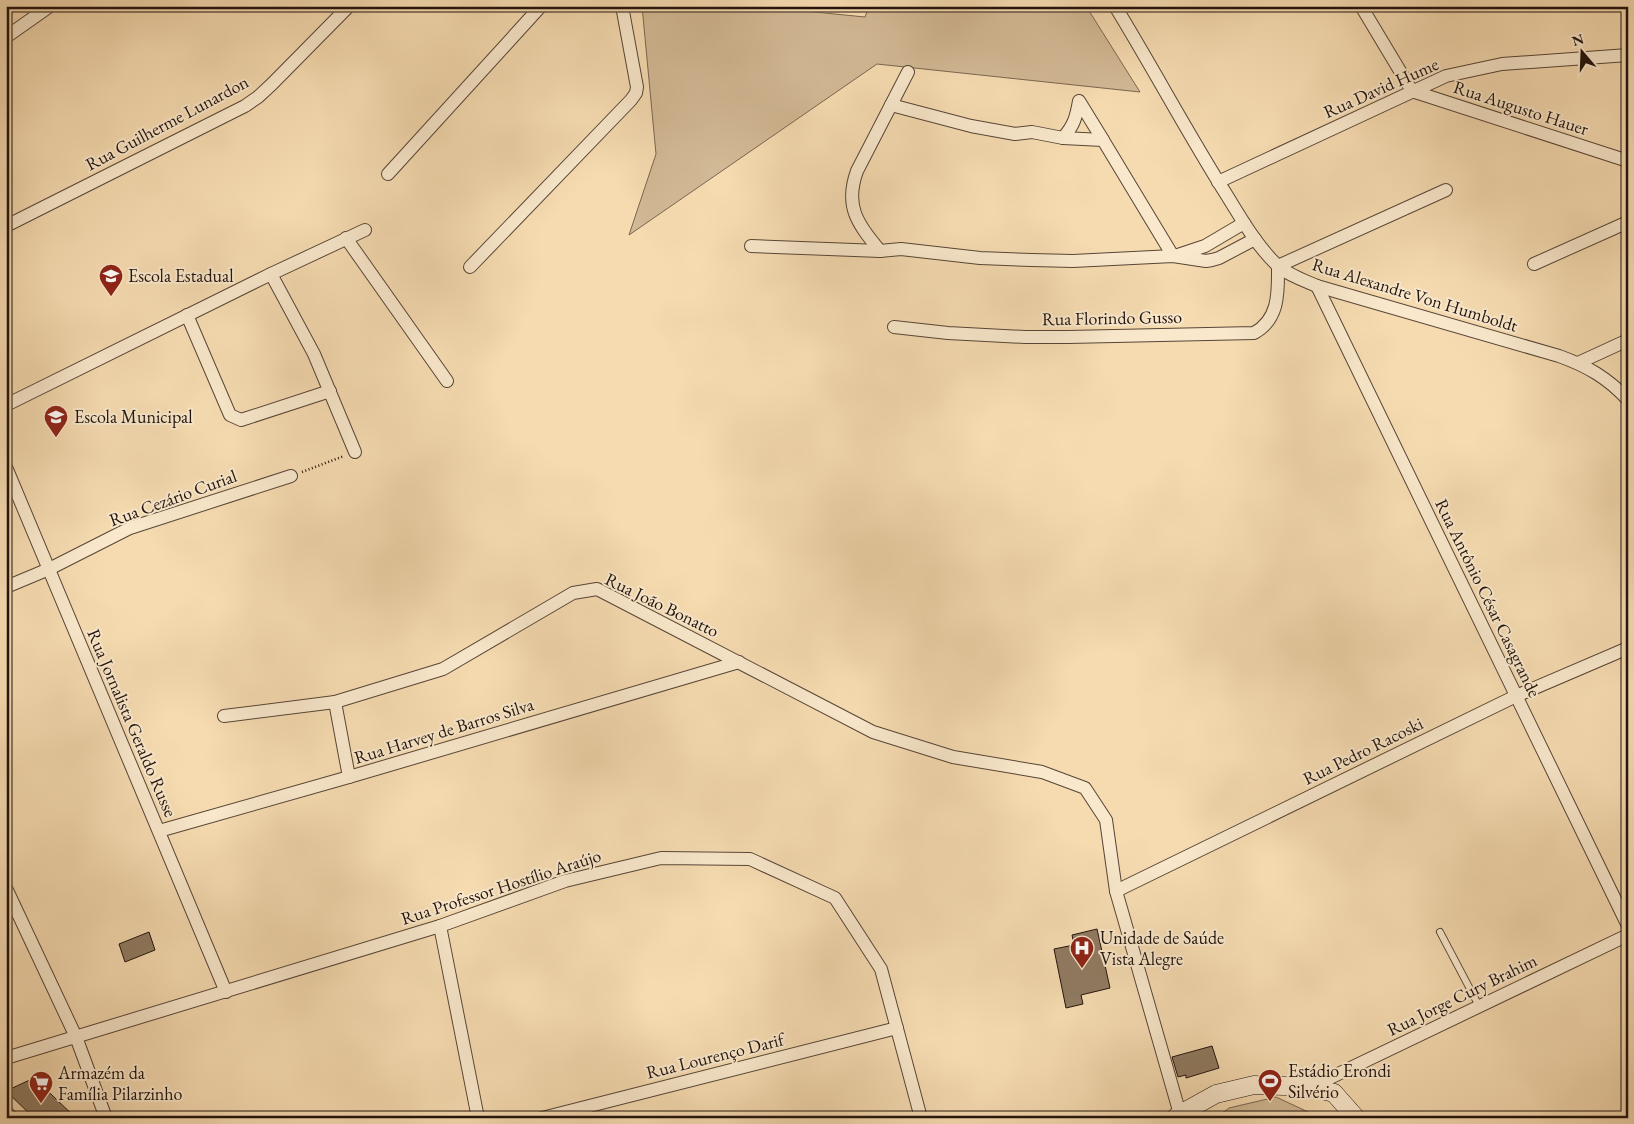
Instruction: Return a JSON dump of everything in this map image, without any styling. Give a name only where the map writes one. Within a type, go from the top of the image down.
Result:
[{"type":"main road","points":[[1178,1116],[1216,1094],[1254,1085],[1311,1087],[1334,1093],[1356,1118]]},
{"type":"street","points":[[6,38],[50,6]]},
{"type":"street","name":"Rua Guilherme Lunardon","points":[[6,226],[245,106],[272,84],[349,6]]},
{"type":"street","points":[[388,174],[541,6]]},
{"type":"street","points":[[470,267],[636,93],[637,87],[622,6]]},
{"type":"street","name":"Rua Alexandre Von Humboldt","points":[[1115,6],[1168,100],[1218,182],[1255,239],[1278,266],[1295,277],[1317,286],[1578,362],[1598,373],[1616,387],[1628,400]]},
{"type":"street","points":[[1361,6],[1412,91]]},
{"type":"street","name":"Rua David Hume","points":[[1218,182],[1446,76],[1502,64],[1628,54]]},
{"type":"street","points":[[880,251],[861,228],[854,215],[851,200],[852,184],[908,72]]},
{"type":"street","name":"Rua Augusto Hauer","points":[[1412,91],[1628,161]]},
{"type":"street","points":[[1063,138],[1073,127],[1079,101],[1173,256]]},
{"type":"street","points":[[891,105],[990,130],[1015,134],[1038,132],[1063,138],[1103,140]]},
{"type":"street","points":[[1278,266],[1446,190]]},
{"type":"street","points":[[1173,256],[1205,246],[1244,222]]},
{"type":"street","points":[[1534,264],[1628,222]]},
{"type":"street","points":[[6,404],[365,230]]},
{"type":"street","points":[[346,238],[447,381]]},
{"type":"street","points":[[751,246],[880,251],[901,249],[980,258],[1073,261],[1173,256],[1212,260],[1255,239]]},
{"type":"street","name":"Rua Florindo Gusso","points":[[894,327],[948,333],[1026,337],[1248,334],[1260,330],[1271,318],[1276,306],[1278,292],[1278,266]]},
{"type":"street","points":[[271,274],[314,354],[355,452]]},
{"type":"street","name":"Rua Antônio César Casagrande","points":[[1317,286],[1628,926]]},
{"type":"street","points":[[188,315],[230,415],[240,420],[330,391]]},
{"type":"street","points":[[1578,362],[1628,340]]},
{"type":"street","name":"Rua Jornalista Geraldo Russe","points":[[6,467],[226,992]]},
{"type":"street","name":"Rua Cezário Curial","points":[[6,587],[49,570],[130,528],[291,476]]},
{"type":"street","name":"Rua João Bonatto","points":[[224,716],[335,702],[443,669],[573,593],[597,589],[873,732],[953,757],[1042,772],[1085,788],[1106,820],[1116,891]]},
{"type":"street","name":"Rua Pedro Racoski","points":[[1116,891],[1516,696],[1628,648]]},
{"type":"street","name":"Rua Harvey de Barros Silva","points":[[159,831],[739,662]]},
{"type":"street","points":[[335,702],[349,777]]},
{"type":"street","name":"Rua Professor Hostílio Araújo","points":[[6,1058],[440,926],[565,881],[661,858],[750,859],[835,898],[881,969],[921,1118]]},
{"type":"street","points":[[6,888],[76,1037],[106,1118]]},
{"type":"street","points":[[1116,891],[1178,1116]]},
{"type":"street","points":[[440,926],[478,1118]]},
{"type":"street","name":"Rua Jorge Cury Brahim","points":[[1311,1087],[1628,935]]},
{"type":"street","name":"Rua Lourenço Darif","points":[[542,1118],[897,1028]]},
{"type":"street","points":[[6,1111],[12,1118]]},
{"type":"lane","points":[[1440,932],[1479,1006]]},
{"type":"path","points":[[291,476],[355,452]]},
{"type":"shaded area","points":[[642,6],[754,6],[865,17],[869,6],[1086,6],[1140,92],[877,64],[629,235],[656,154]]},
{"type":"shaded area","name":"Estádio Erondi Silvério","points":[[1276,1097],[1321,1118],[1216,1118],[1229,1108]]},
{"type":"building","name":"Unidade de Saúde Vista Alegre","points":[[1097,929],[1110,988],[1081,995],[1083,1004],[1066,1008],[1054,949],[1074,945],[1072,935]]},
{"type":"building","points":[[149,932],[155,950],[125,962],[119,944]]},
{"type":"building","points":[[1212,1046],[1219,1068],[1186,1078],[1186,1075],[1178,1077],[1172,1057]]},
{"type":"building","name":"Armazém da Família Pilarzinho","points":[[34,1078],[76,1118],[34,1118],[6,1091]]},
{"type":"place","name":"Escola Estadual","points":[[111,297]]},
{"type":"place","name":"Escola Municipal","points":[[56,438]]},
{"type":"place","name":"Unidade de Saúde Vista Alegre","points":[[1082,969]]},
{"type":"place","name":"Estádio Erondi Silvério","points":[[1270,1102]]},
{"type":"place","name":"Armazém da Família Pilarzinho","points":[[41,1104]]}]
